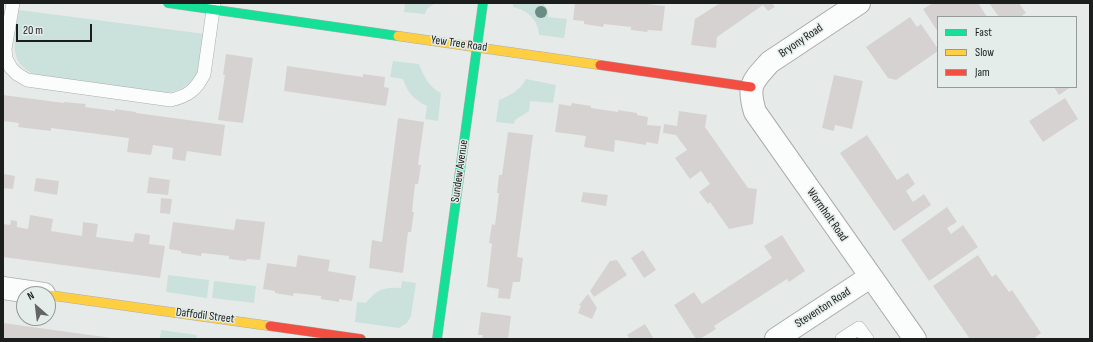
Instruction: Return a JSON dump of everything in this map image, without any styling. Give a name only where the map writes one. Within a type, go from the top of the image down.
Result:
[{"type":"street","name":"Yew Tree Road","points":[[168,3],[213,6],[315,25],[751,87]]},
{"type":"street","name":"Sundew Avenue","points":[[437,339],[483,3]]},
{"type":"street","name":"Bryony Road","points":[[751,87],[760,73],[770,62],[859,3]]},
{"type":"street","name":"Wormholt Road","points":[[751,87],[751,99],[755,112],[915,339]]},
{"type":"street","name":"Steventon Road","points":[[776,339],[870,276]]},
{"type":"street","points":[[3,288],[16,290]]},
{"type":"street","name":"Daffodil Street","points":[[56,296],[361,339]]},
{"type":"lane","points":[[13,3],[5,49],[6,60],[10,68],[17,74],[28,80],[171,100],[182,97],[191,91],[199,84],[204,74],[213,6]]},
{"type":"lane","points":[[842,339],[859,328],[867,339]]},
{"type":"green space","points":[[405,3],[435,3],[427,9],[425,14],[404,12]]},
{"type":"green space","points":[[513,3],[543,3],[548,10],[548,17],[567,19],[564,38],[539,35],[536,24],[531,16],[523,10],[513,7]]},
{"type":"green space","points":[[19,10],[205,34],[198,72],[187,85],[179,90],[167,93],[40,77],[25,69],[17,59],[15,53],[15,38]]},
{"type":"green space","points":[[393,61],[419,64],[427,81],[433,88],[441,93],[438,121],[425,119],[427,106],[418,101],[412,95],[403,79],[390,77]]},
{"type":"green space","points":[[526,79],[556,85],[553,103],[530,101],[529,111],[515,120],[514,124],[496,122],[499,100],[518,90]]},
{"type":"green space","points":[[168,275],[209,280],[207,298],[166,292]]},
{"type":"green space","points":[[214,281],[256,286],[254,303],[212,298]]},
{"type":"green space","points":[[402,281],[416,283],[411,316],[407,323],[399,328],[355,322],[357,302],[366,303],[381,290],[401,288]]},
{"type":"green space","points":[[161,330],[197,335],[196,339],[160,339]]},
{"type":"building","points":[[575,3],[638,3],[665,6],[662,31],[648,30],[647,32],[631,30],[631,27],[604,24],[603,27],[584,24],[584,21],[573,20]]},
{"type":"building","points":[[720,3],[772,3],[775,7],[768,11],[763,5],[717,37],[716,48],[691,45],[695,19]]},
{"type":"building","points":[[933,3],[978,3],[986,16],[937,16],[937,30],[923,9]]},
{"type":"building","points":[[989,3],[1019,3],[1026,13],[1022,16],[998,16]]},
{"type":"building","points":[[910,17],[917,27],[921,24],[937,48],[937,52],[896,80],[888,78],[866,47]]},
{"type":"building","points":[[226,54],[253,58],[243,123],[218,120],[225,75],[223,75]]},
{"type":"building","points":[[287,66],[363,77],[363,74],[385,77],[384,87],[389,88],[386,106],[284,91]]},
{"type":"building","points":[[834,75],[863,81],[852,129],[835,125],[834,131],[822,128]]},
{"type":"building","points":[[1055,88],[1070,88],[1059,95]]},
{"type":"building","points":[[3,95],[64,103],[86,104],[85,107],[115,111],[115,109],[225,125],[221,156],[187,151],[185,161],[172,159],[173,148],[153,145],[151,155],[127,152],[129,138],[51,128],[51,131],[18,127],[19,123],[3,121]]},
{"type":"building","points":[[1065,98],[1078,119],[1043,142],[1029,121]]},
{"type":"building","points":[[572,103],[591,106],[591,108],[637,113],[637,115],[648,117],[647,125],[661,126],[658,144],[646,142],[646,145],[615,140],[614,152],[584,147],[586,136],[555,132],[559,104],[571,106]]},
{"type":"building","points":[[679,111],[707,115],[705,127],[748,188],[757,189],[753,224],[729,229],[710,202],[708,204],[699,192],[710,184],[701,171],[690,179],[675,158],[687,150],[676,135],[663,133],[664,124],[677,126]]},
{"type":"building","points":[[398,118],[424,122],[418,165],[421,165],[418,184],[415,184],[412,212],[414,212],[411,232],[408,232],[403,273],[369,268],[372,240],[382,242]]},
{"type":"building","points":[[508,132],[533,135],[517,257],[523,258],[520,282],[513,282],[510,299],[498,298],[499,289],[487,287],[492,244],[489,243],[492,224],[495,225],[499,193],[497,193],[499,175],[502,175]]},
{"type":"building","points":[[867,135],[897,180],[908,173],[915,184],[906,191],[913,202],[924,194],[931,205],[894,231],[840,153]]},
{"type":"building","points":[[4,174],[15,176],[13,189],[3,188]]},
{"type":"building","points":[[149,177],[170,180],[168,195],[147,193]]},
{"type":"building","points":[[36,178],[59,181],[57,195],[34,191]]},
{"type":"building","points":[[583,192],[608,195],[606,206],[581,202]]},
{"type":"building","points":[[161,198],[172,199],[170,214],[160,213]]},
{"type":"building","points":[[947,207],[957,222],[947,228],[951,234],[963,225],[978,247],[929,281],[901,240]]},
{"type":"building","points":[[30,215],[53,219],[51,231],[82,236],[83,222],[98,224],[96,237],[133,242],[135,233],[150,235],[149,244],[165,246],[160,278],[3,257],[3,224],[10,225],[11,220],[17,221],[17,227],[28,229]]},
{"type":"building","points":[[236,219],[265,222],[260,260],[247,259],[246,261],[229,259],[229,256],[202,253],[201,256],[181,253],[181,251],[169,249],[173,222],[234,230]]},
{"type":"building","points":[[782,235],[805,271],[789,282],[787,279],[714,326],[716,329],[700,339],[696,339],[674,305],[694,292],[702,304],[772,258],[764,246]]},
{"type":"building","points":[[643,250],[656,270],[644,278],[631,258]]},
{"type":"building","points":[[298,255],[330,260],[328,271],[356,276],[352,301],[339,299],[339,302],[321,299],[321,296],[294,293],[293,296],[263,289],[267,263],[296,267]]},
{"type":"building","points":[[978,255],[992,277],[996,274],[1009,292],[1012,290],[1041,333],[1033,339],[970,339],[933,286]]},
{"type":"building","points":[[617,260],[627,275],[594,297],[590,291],[610,261]]},
{"type":"building","points":[[588,294],[597,308],[592,319],[578,313],[581,306],[579,305]]},
{"type":"building","points":[[481,312],[511,316],[508,339],[482,339],[483,335],[478,335]]},
{"type":"building","points":[[3,323],[112,338],[112,339],[3,339]]},
{"type":"building","points":[[645,324],[654,339],[630,339],[627,335]]},
{"type":"traffic: fast","points":[[168,3],[398,36]]},
{"type":"traffic: fast","points":[[437,339],[483,3]]},
{"type":"traffic: slow","points":[[398,36],[600,65]]},
{"type":"traffic: slow","points":[[56,296],[270,326]]},
{"type":"traffic: jam","points":[[600,65],[751,87]]},
{"type":"traffic: jam","points":[[270,326],[361,339]]}]
